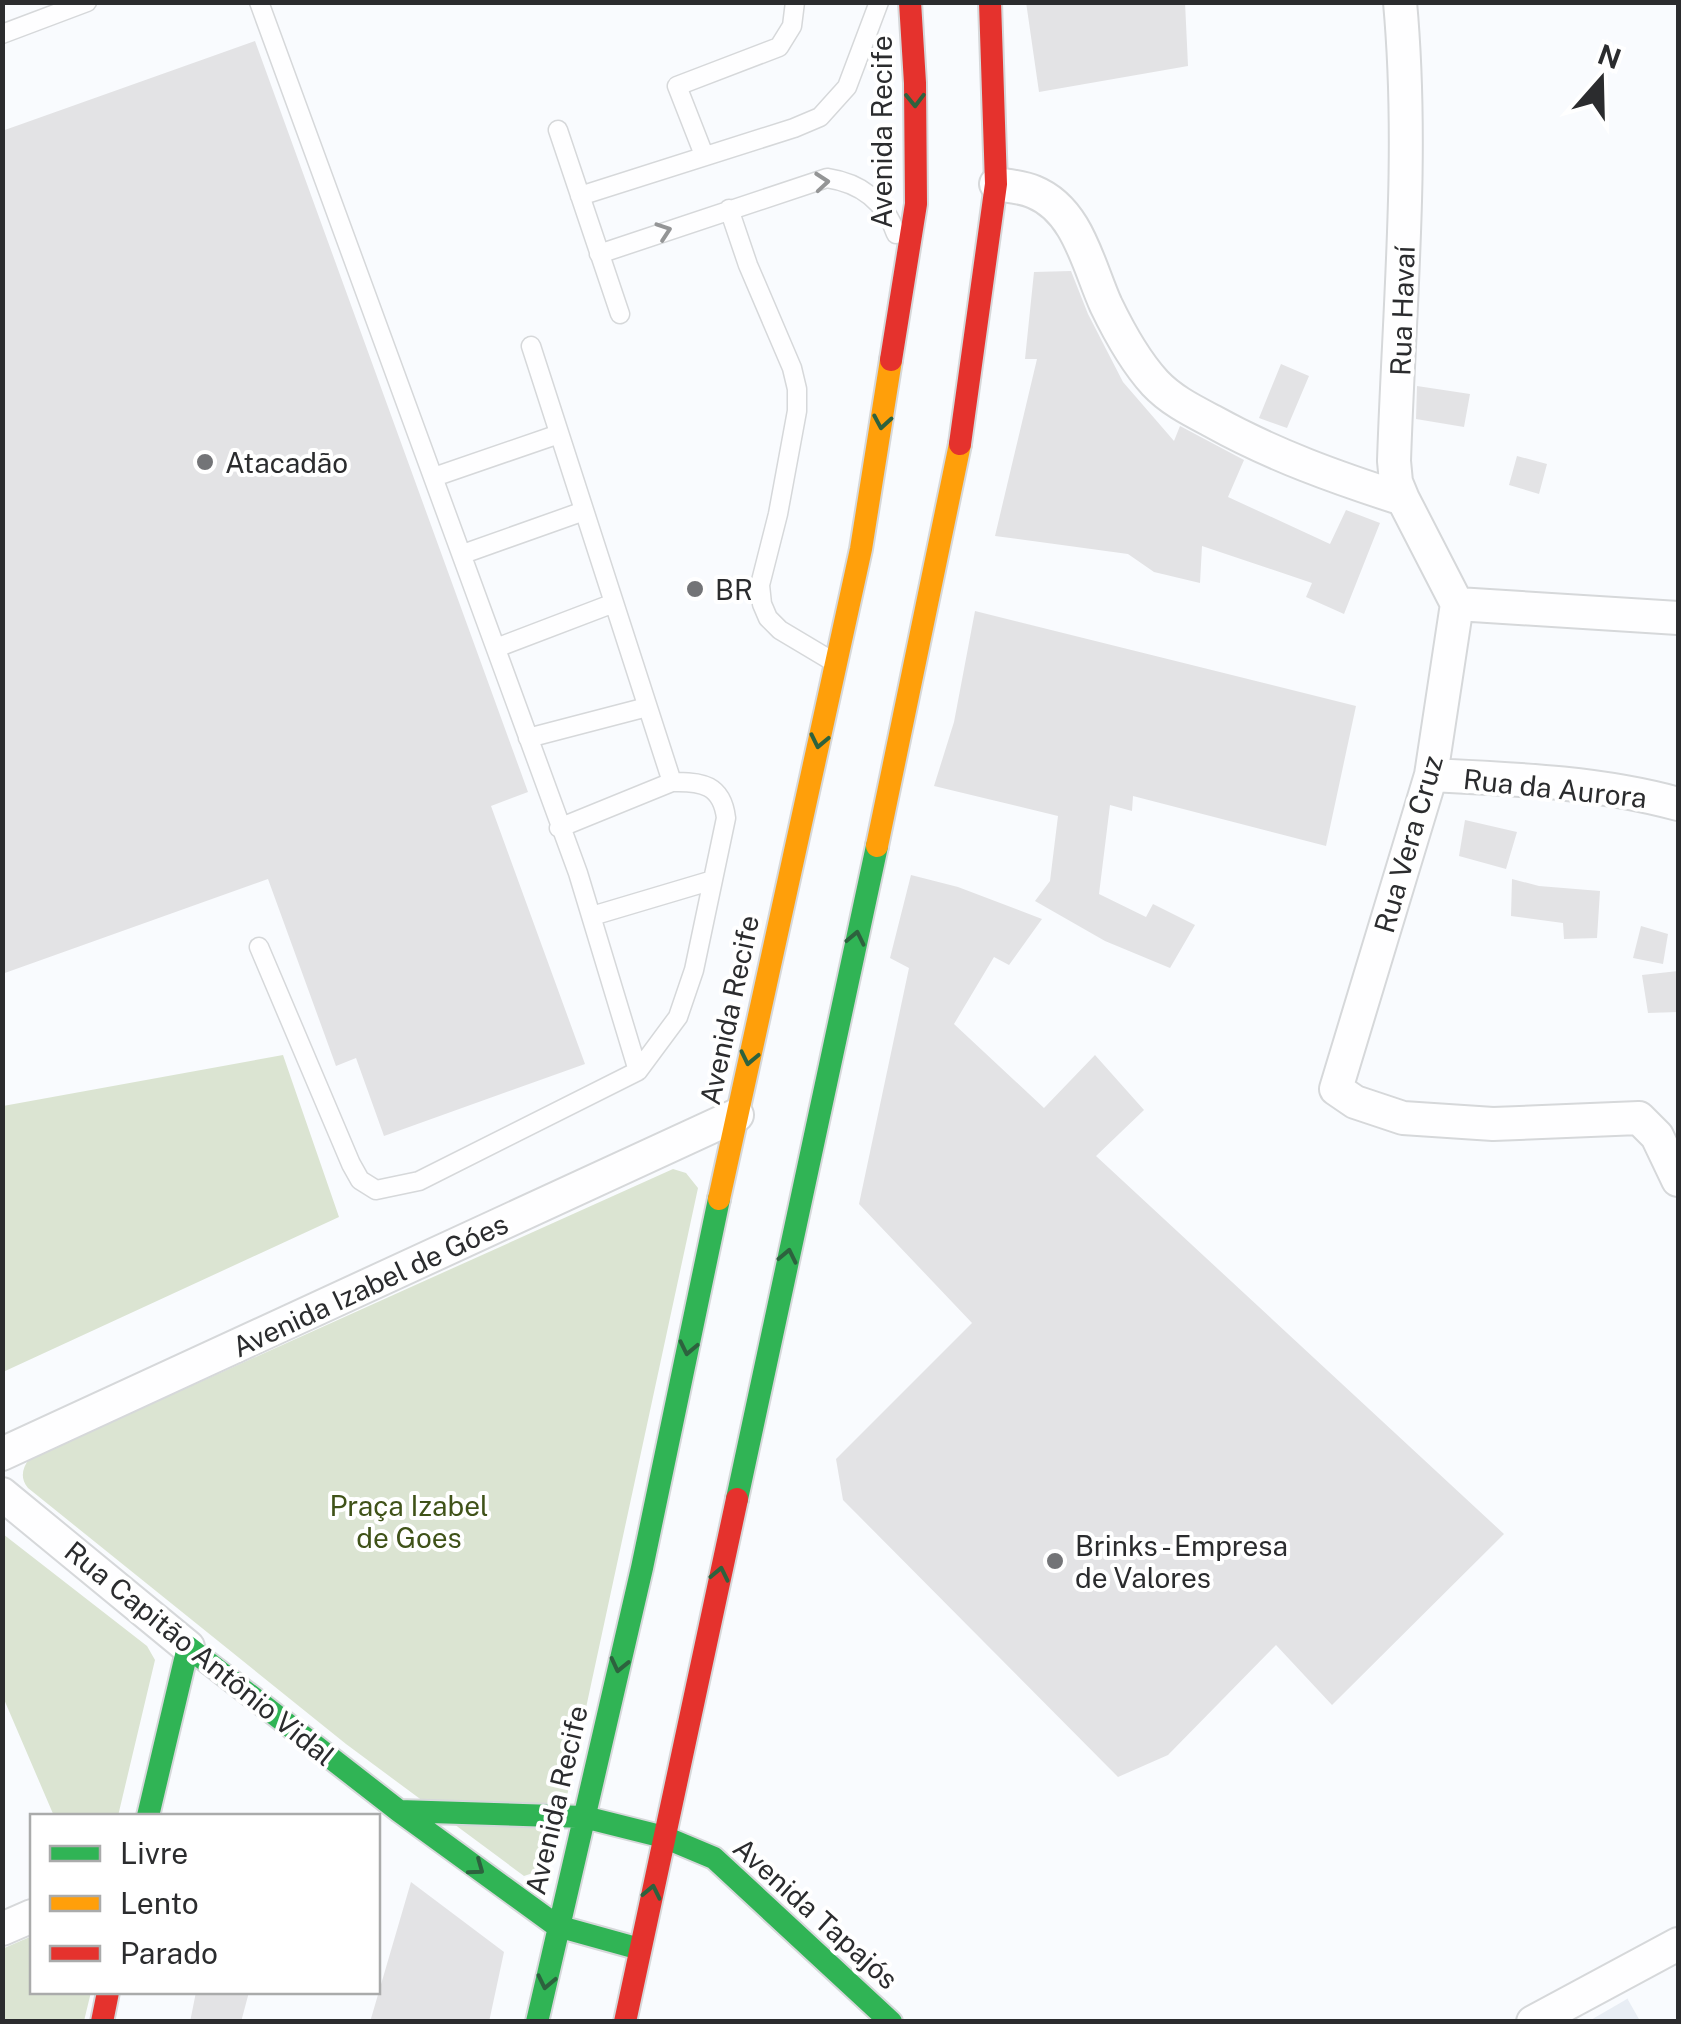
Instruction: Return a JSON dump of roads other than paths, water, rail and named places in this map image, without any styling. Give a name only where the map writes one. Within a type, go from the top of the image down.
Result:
[{"type":"main road","name":"Avenida Recife","points":[[538,2022],[642,1568],[736,1115],[861,549],[916,204],[910,2]]},
{"type":"main road","points":[[625,2022],[955,480],[996,184],[996,79],[990,2]]},
{"type":"main road","points":[[148,1814],[188,1647]]},
{"type":"main road","name":"Rua Capitão Antônio Vidal","points":[[188,1647],[398,1811],[557,1926],[640,1949]]},
{"type":"main road","points":[[398,1811],[584,1816]]},
{"type":"main road","name":"Avenida Tapajós","points":[[584,1816],[664,1836],[714,1858],[890,2022]]},
{"type":"main road","points":[[102,2022],[108,1994]]},
{"type":"street","name":"Rua Havaí","points":[[1400,2],[1405,56],[1406,214],[1394,461],[1403,500],[1457,604]]},
{"type":"street","points":[[996,184],[1033,191],[1056,206],[1072,224],[1133,355],[1155,383],[1177,402],[1257,446],[1403,500]]},
{"type":"street","points":[[1457,604],[1678,618]]},
{"type":"street","name":"Rua Vera Cruz","points":[[1457,604],[1430,775],[1336,1089],[1342,1096],[1403,1118],[1494,1124],[1638,1118],[1657,1136],[1678,1180]]},
{"type":"street","name":"Rua da Aurora","points":[[1430,775],[1552,783],[1678,804]]},
{"type":"street","name":"Avenida Izabel de Góes","points":[[2,1454],[736,1115]]},
{"type":"street","name":"Rua Capitão Antônio Vidal","points":[[2,1494],[188,1647]]},
{"type":"street","points":[[2,1929],[30,1917]]},
{"type":"street","points":[[1533,2022],[1678,1944]]},
{"type":"lane","points":[[2,34],[86,2]]},
{"type":"lane","points":[[259,2],[592,916],[638,1071]]},
{"type":"lane","points":[[704,155],[677,86],[779,46],[792,26],[794,2]]},
{"type":"lane","points":[[580,196],[820,117],[848,87],[879,2]]},
{"type":"lane","points":[[558,130],[620,314]]},
{"type":"lane","points":[[600,254],[827,178],[860,188],[890,217],[896,235],[903,299]]},
{"type":"lane","points":[[729,209],[792,368],[796,388],[796,411],[781,497],[760,585],[762,604],[768,618],[780,630],[836,664]]},
{"type":"lane","points":[[531,346],[672,782]]},
{"type":"lane","points":[[434,477],[559,434]]},
{"type":"lane","points":[[463,554],[584,511]]},
{"type":"lane","points":[[496,648],[614,603]]},
{"type":"lane","points":[[528,738],[647,706]]},
{"type":"lane","points":[[259,948],[360,1180],[376,1190],[419,1180],[511,1138],[638,1071],[678,1017],[694,970],[726,818],[724,802],[706,785],[672,782],[560,828]]},
{"type":"lane","points":[[592,916],[713,880]]},
{"type":"place","name":"Atacadão","points":[[205,462]]},
{"type":"place","name":"BR","points":[[695,589]]},
{"type":"place","name":"Brinks - Empresa de Valores","points":[[1055,1561]]},
{"type":"park label","name":"Praça Izabel de Goes","points":[[409,1521]]}]
